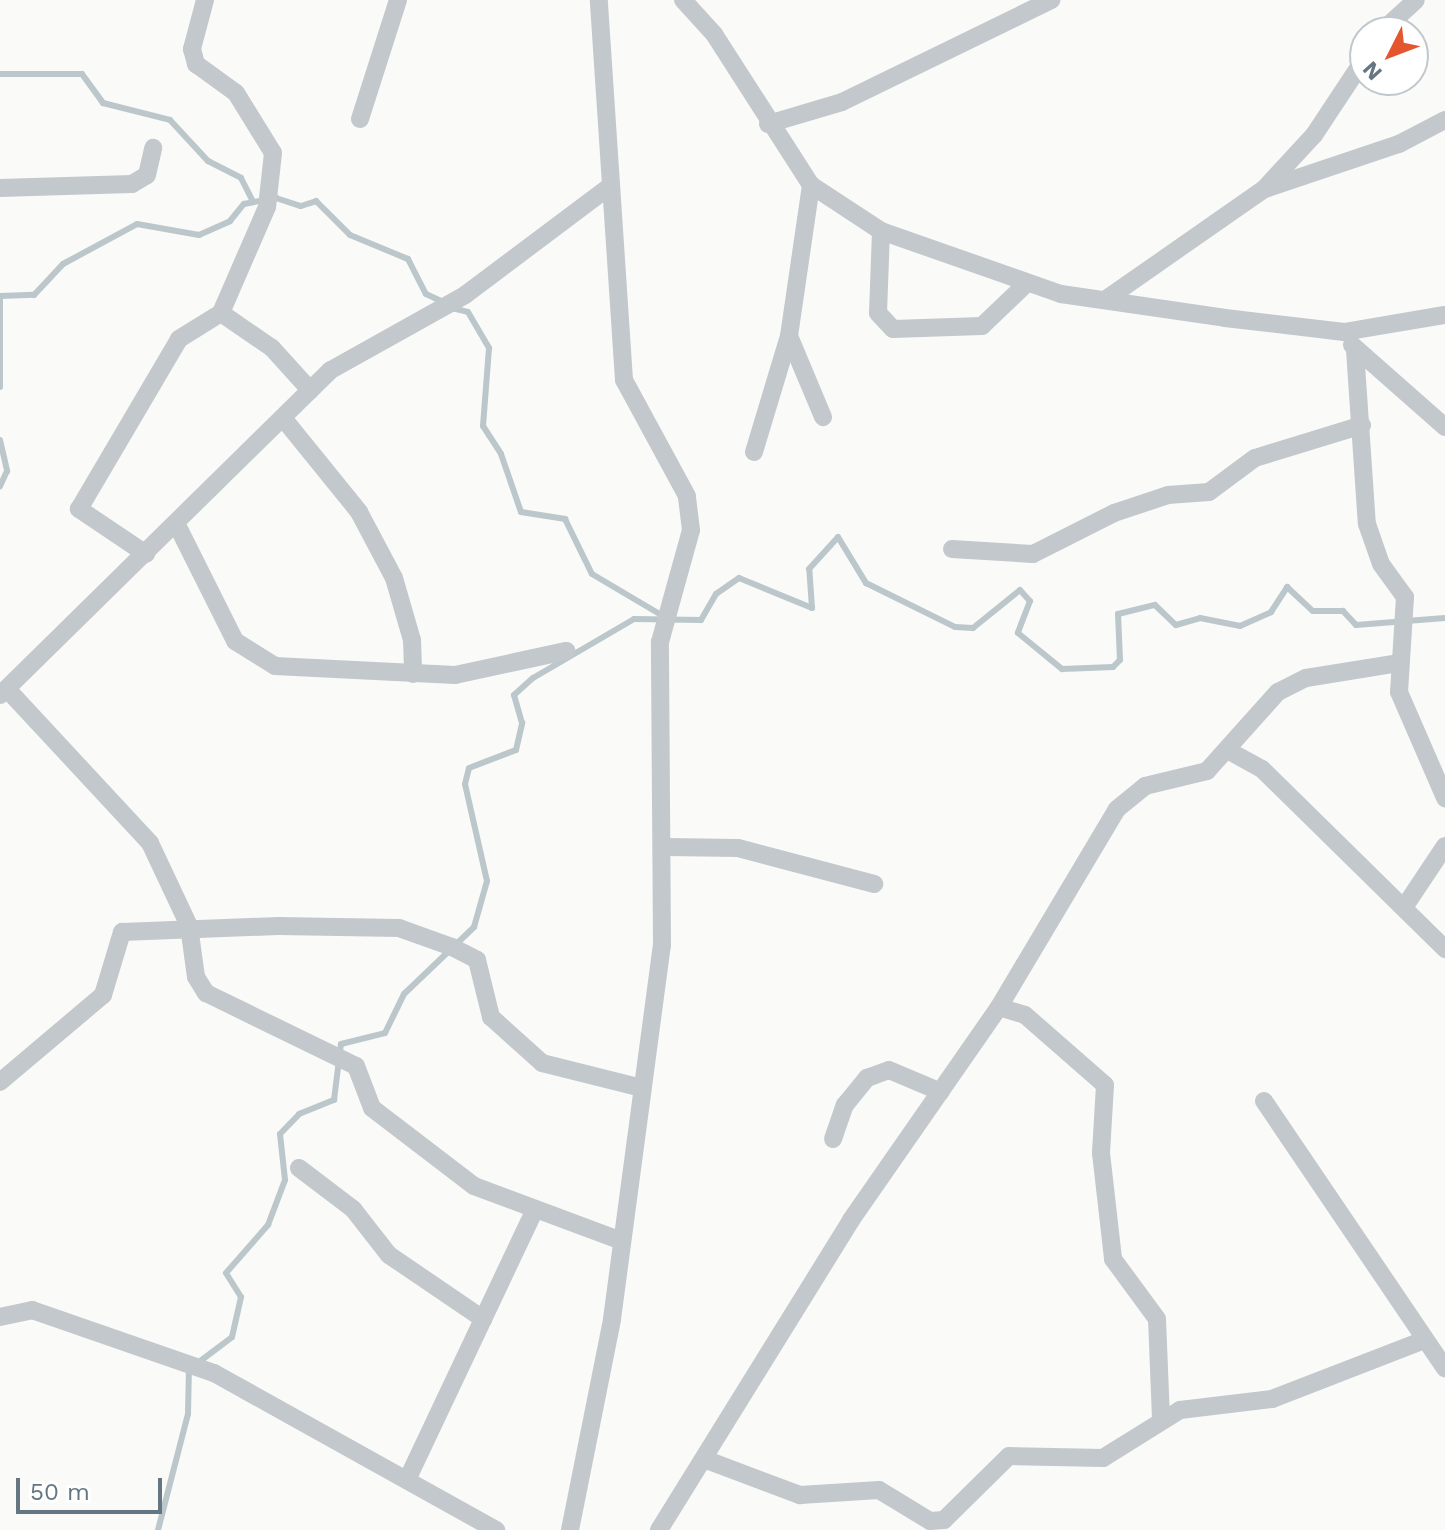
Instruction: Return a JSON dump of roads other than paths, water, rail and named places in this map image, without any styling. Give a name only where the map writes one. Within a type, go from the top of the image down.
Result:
[{"type":"street","points":[[146,554],[90,519],[79,509],[81,495],[179,339],[221,313],[270,199],[273,153],[236,93],[196,64],[192,49],[205,0]]},
{"type":"street","points":[[360,119],[398,0]]},
{"type":"street","points":[[570,1530],[622,1241],[662,945],[666,847],[660,642],[667,598],[691,530],[687,496],[624,380],[599,0]]},
{"type":"street","points":[[683,0],[714,34],[768,124],[811,185],[881,231],[1026,284],[1105,300],[1344,332],[1445,315]]},
{"type":"street","points":[[768,124],[842,102],[1051,0]]},
{"type":"street","points":[[1398,16],[1416,0]]},
{"type":"street","points":[[1105,300],[1264,189],[1314,135],[1349,82]]},
{"type":"street","points":[[1264,189],[1399,144],[1445,120]]},
{"type":"street","points":[[0,188],[132,184],[147,175],[153,148]]},
{"type":"street","points":[[754,452],[789,336],[811,185]]},
{"type":"street","points":[[610,186],[465,295],[369,343],[310,390],[4,692],[150,843],[189,926],[196,977],[206,993],[356,1066],[372,1108],[474,1186],[533,1213],[622,1241]]},
{"type":"street","points":[[881,231],[878,313],[893,329],[982,326],[1026,284]]},
{"type":"street","points":[[221,313],[272,348],[310,390]]},
{"type":"street","points":[[1344,332],[1355,350],[1445,427]]},
{"type":"street","points":[[789,336],[823,417]]},
{"type":"street","points":[[1355,350],[1367,524],[1381,564],[1405,597],[1399,692],[1445,798]]},
{"type":"street","points":[[283,418],[359,512],[394,578],[412,640],[413,674]]},
{"type":"street","points":[[952,549],[1033,554],[1114,513],[1168,495],[1209,492],[1255,458],[1362,425]]},
{"type":"street","points":[[176,523],[235,641],[250,654],[275,666],[455,675],[566,651]]},
{"type":"street","points":[[659,1530],[851,1220],[999,1007],[1117,809],[1145,786],[1207,771],[1231,752],[1278,692],[1306,678],[1400,663]]},
{"type":"street","points":[[1231,752],[1262,769],[1405,906],[1445,949]]},
{"type":"street","points":[[1405,906],[1445,846]]},
{"type":"street","points":[[666,847],[738,848],[874,884]]},
{"type":"street","points":[[0,1082],[103,995],[122,932],[189,926],[399,928],[477,960],[491,1017],[542,1063],[642,1088]]},
{"type":"street","points":[[999,1007],[1025,1015],[1105,1085],[1101,1153],[1111,1244],[1133,1294],[1157,1319],[1161,1418]]},
{"type":"street","points":[[833,1139],[845,1105],[867,1078],[889,1070],[941,1092]]},
{"type":"street","points":[[1264,1101],[1445,1368]]},
{"type":"street","points":[[299,1168],[353,1209],[389,1255],[483,1319]]},
{"type":"street","points":[[407,1480],[533,1213]]},
{"type":"street","points":[[0,1317],[32,1310],[214,1373],[496,1530]]},
{"type":"street","points":[[704,1459],[800,1495],[879,1490],[930,1521],[953,1514],[1009,1456],[1103,1458],[1161,1418],[1272,1399],[1424,1340]]},
{"type":"waterway","points":[[0,74],[82,74],[103,103],[170,120],[208,161],[241,178],[253,202]]},
{"type":"waterway","points":[[0,296],[34,295],[63,264],[137,224],[199,235],[230,221],[244,204],[276,198],[301,206],[316,201],[350,235],[408,259],[426,294],[443,302]]},
{"type":"waterway","points":[[0,300],[0,387]]},
{"type":"waterway","points":[[452,308],[468,312],[489,348],[483,426],[501,454],[521,512],[565,519],[592,574],[663,616]]},
{"type":"waterway","points":[[0,440],[7,471],[0,486]]},
{"type":"waterway","points":[[199,1362],[232,1337],[241,1297],[226,1273],[268,1225],[285,1180],[280,1134],[299,1114],[334,1100],[341,1044],[385,1033],[404,994],[474,927],[487,881],[465,784],[469,768],[516,750],[522,723],[514,695],[533,678],[634,619],[701,620],[716,594],[739,578],[812,608],[809,569],[838,537],[866,583],[955,627],[973,628],[1020,590],[1030,601],[1018,633],[1062,669],[1113,667],[1120,660],[1118,614],[1155,605],[1176,625],[1200,618],[1240,626],[1271,612],[1287,587],[1313,611],[1343,611],[1356,625],[1445,618]]},
{"type":"waterway","points":[[158,1530],[188,1414],[189,1366]]}]
